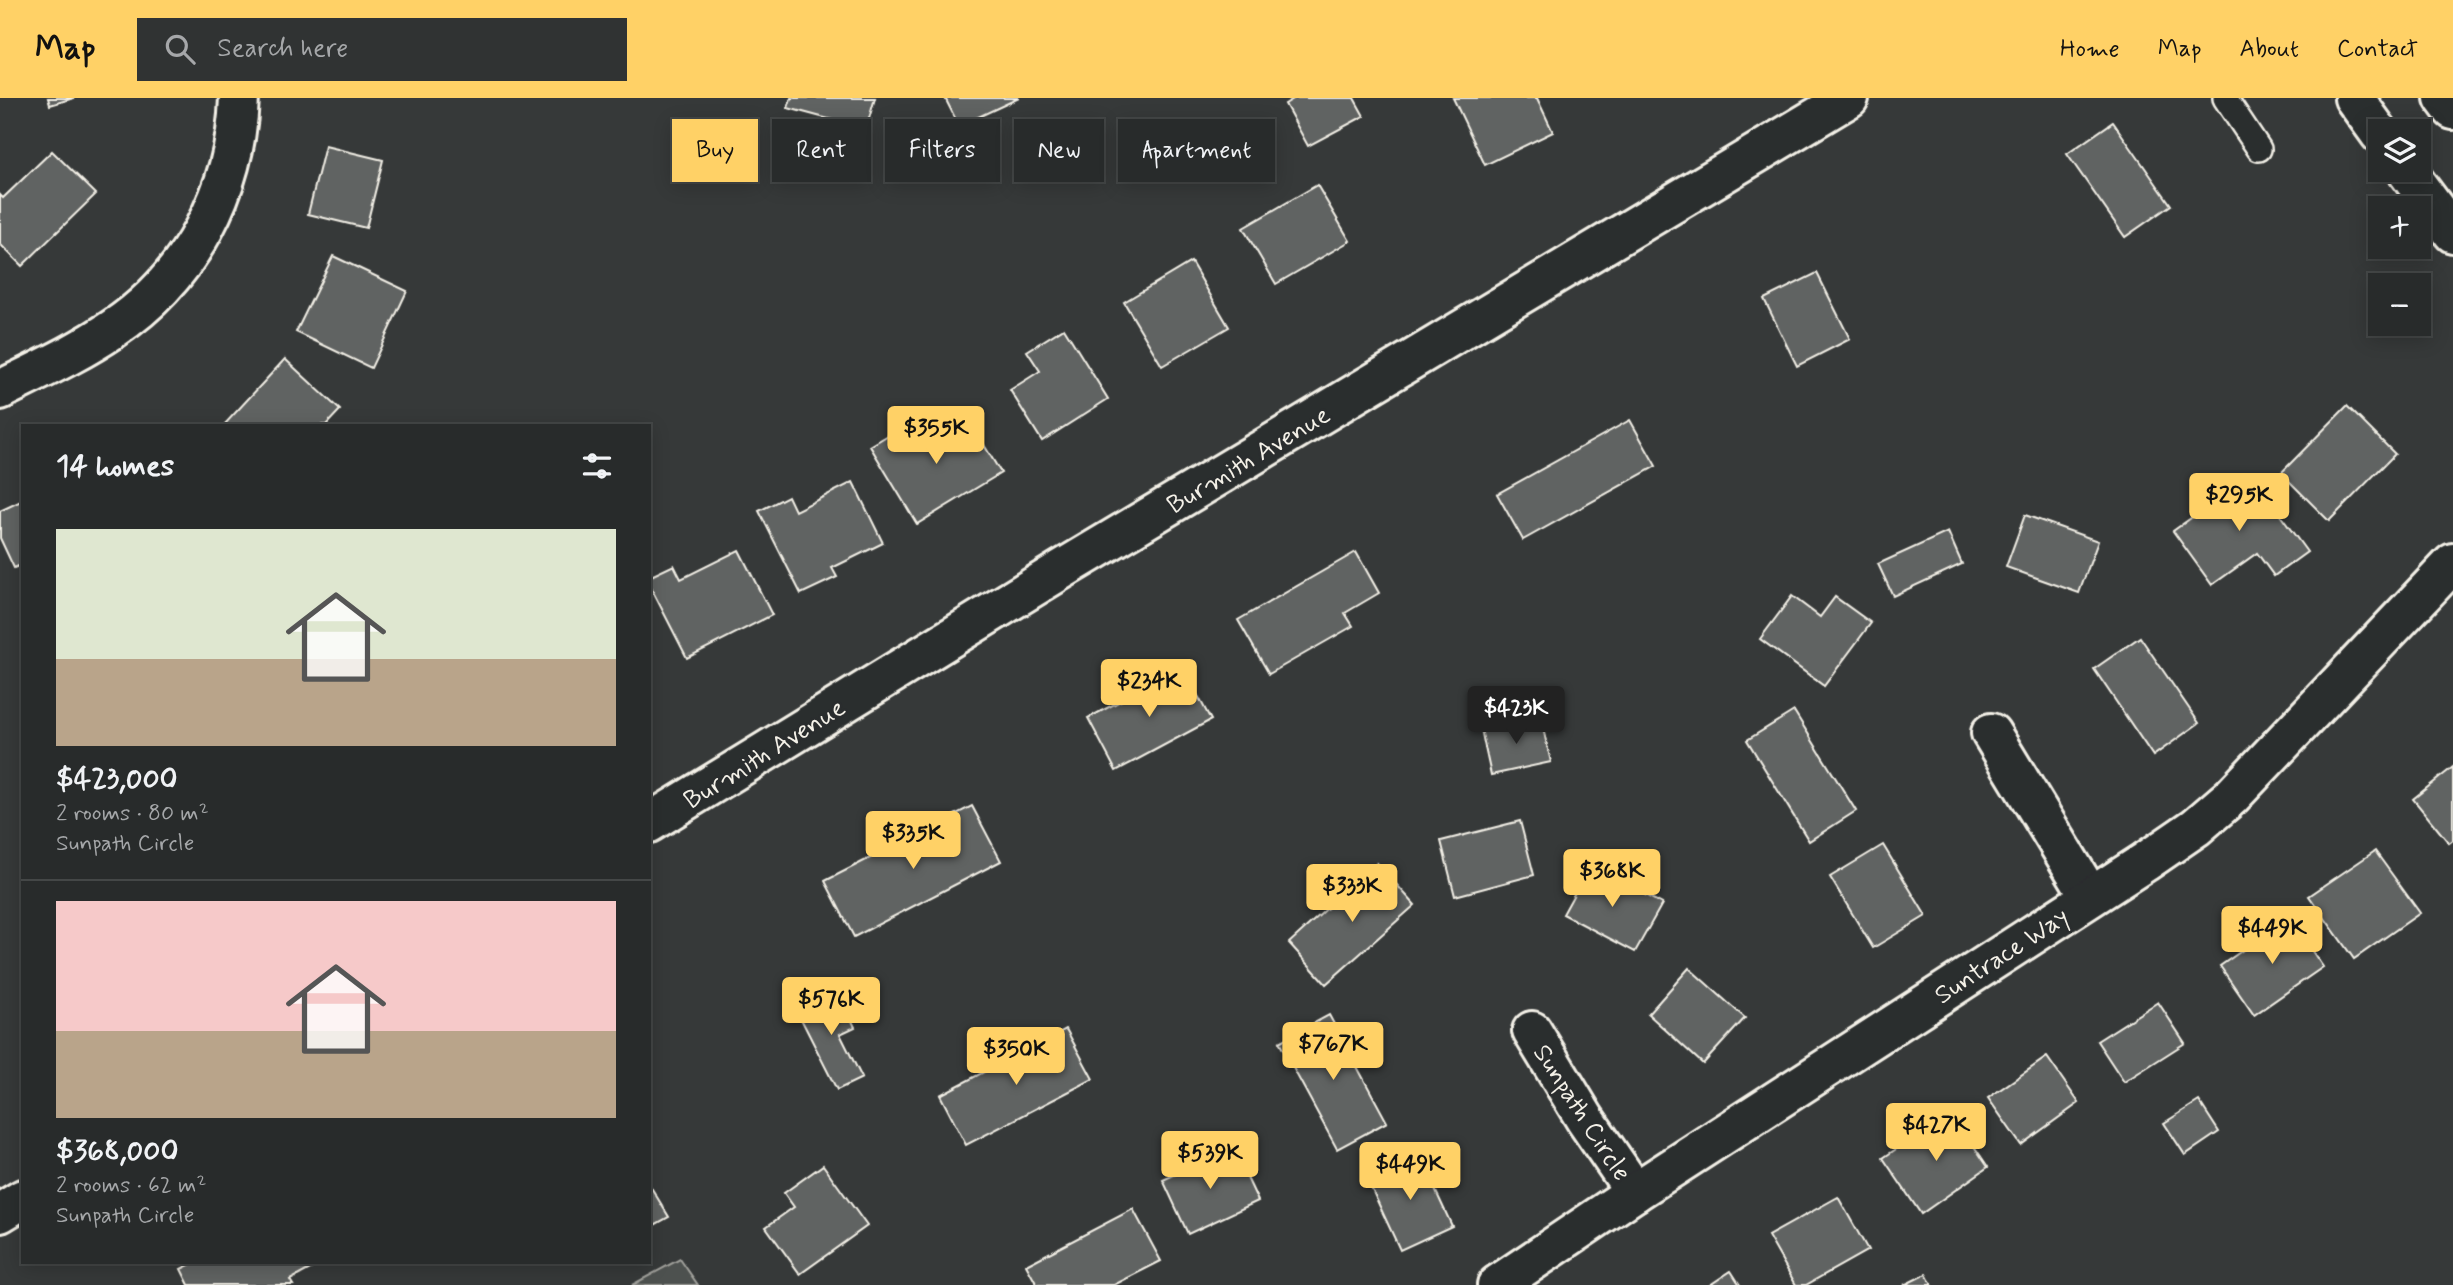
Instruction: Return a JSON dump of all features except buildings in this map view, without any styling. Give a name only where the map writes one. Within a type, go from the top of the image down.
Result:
[{"type":"street","points":[[0,390],[78,351],[114,328],[146,304],[187,259],[214,211],[223,187],[238,118],[239,98]]},
{"type":"street","name":"Burmith Avenue","points":[[651,822],[1061,570],[1849,98]]},
{"type":"street","points":[[2354,98],[2369,119]]},
{"type":"street","points":[[2444,98],[2453,110]]},
{"type":"street","points":[[2415,182],[2453,233]]},
{"type":"street","name":"Suntrace Way","points":[[1497,1285],[1635,1192],[2008,952],[2196,827],[2232,796],[2453,563]]},
{"type":"street","points":[[1991,733],[2090,896]]},
{"type":"street","name":"Sunpath Circle","points":[[1532,1031],[1635,1192]]},
{"type":"street","points":[[0,1213],[21,1200]]},
{"type":"lane","points":[[2225,98],[2259,149]]},
{"type":"shaded area","points":[[680,1259],[698,1285],[632,1285]]}]
